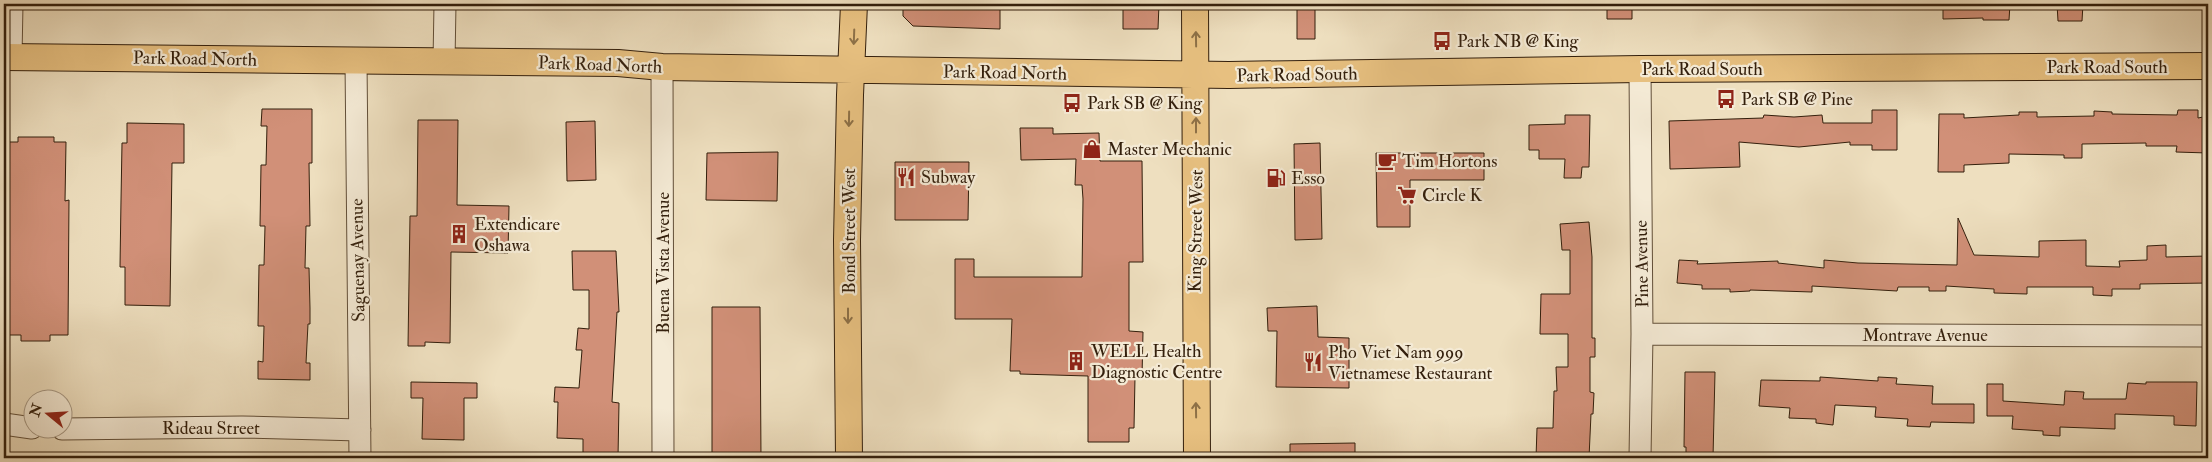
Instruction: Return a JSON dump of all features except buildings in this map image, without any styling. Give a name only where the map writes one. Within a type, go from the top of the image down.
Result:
[{"type":"main road","name":"Bond Street West","points":[[849,458],[847,240],[854,4]]},
{"type":"main road","name":"King Street West","points":[[1195,4],[1197,458]]},
{"type":"main road","name":"Park Road North","points":[[8,57],[618,63],[662,67],[1196,74]]},
{"type":"main road","name":"Park Road South","points":[[1196,74],[2208,66]]},
{"type":"street","points":[[8,57],[12,4]]},
{"type":"street","points":[[444,62],[445,4]]},
{"type":"street","name":"Saguenay Avenue","points":[[356,61],[360,458]]},
{"type":"street","name":"Buena Vista Avenue","points":[[662,67],[663,458]]},
{"type":"street","name":"Pine Avenue","points":[[1640,69],[1642,334],[1640,458]]},
{"type":"street","name":"Montrave Avenue","points":[[1642,334],[2208,336]]},
{"type":"street","points":[[4,424],[22,427]]},
{"type":"street","name":"Rideau Street","points":[[72,429],[242,427],[360,430]]},
{"type":"place","name":"Park NB @ King","points":[[1442,41]]},
{"type":"place","name":"Park SB @ Pine","points":[[1726,99]]},
{"type":"place","name":"Park SB @ King","points":[[1072,103]]},
{"type":"place","name":"Master Mechanic","points":[[1092,149]]},
{"type":"place","name":"Tim Hortons","points":[[1387,161]]},
{"type":"place","name":"Subway","points":[[906,177]]},
{"type":"place","name":"Esso","points":[[1276,178]]},
{"type":"place","name":"Circle K","points":[[1407,195]]},
{"type":"place","name":"Extendicare Oshawa","points":[[459,234]]},
{"type":"place","name":"WELL Health Diagnostic Centre","points":[[1076,361]]},
{"type":"place","name":"Pho Viet Nam 999 Vietnamese Restaurant","points":[[1313,362]]}]
